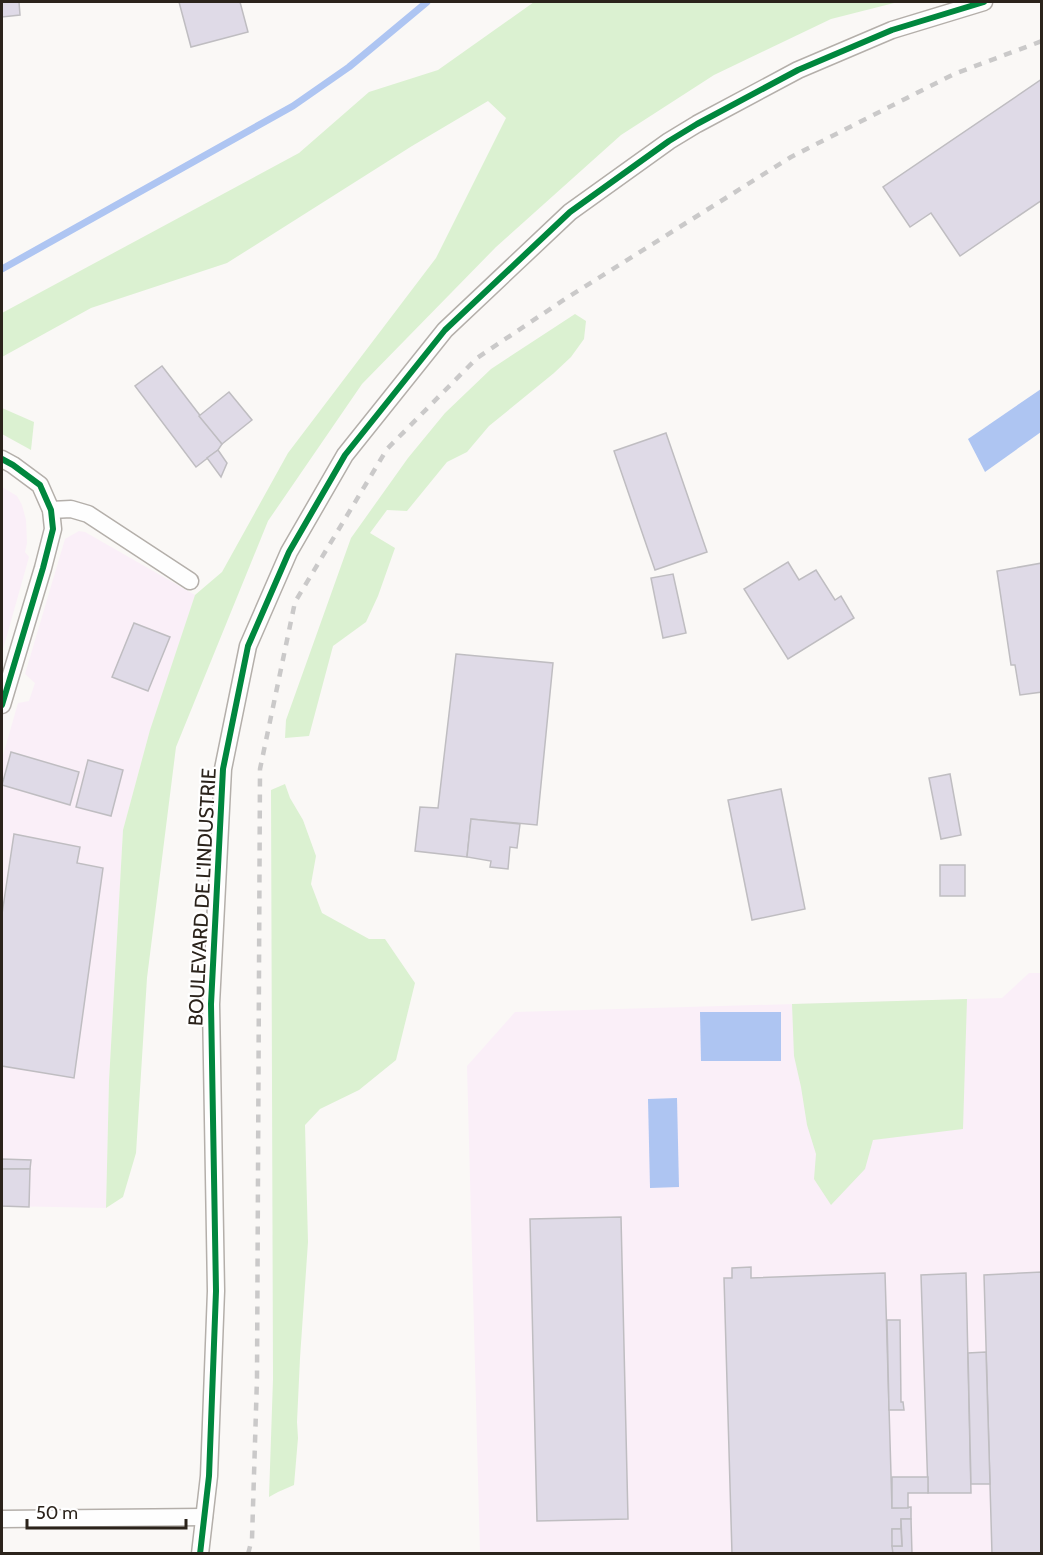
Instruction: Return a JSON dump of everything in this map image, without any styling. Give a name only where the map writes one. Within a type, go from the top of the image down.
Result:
[{"type":"street","name":"BOULEVARD DE L'INDUSTRIE","points":[[200,1554],[209,1476],[216,1291],[211,1005],[223,770],[248,646],[289,552],[345,454],[445,330],[570,212],[669,141],[798,70],[892,30],[984,2]]},
{"type":"street","points":[[2,459],[39,485],[51,510],[53,529],[2,705]]},
{"type":"street","points":[[51,510],[71,509],[88,514],[190,581]]},
{"type":"street","points":[[2,1519],[204,1517]]},
{"type":"shaded area","points":[[2,487],[17,496],[22,505],[26,520],[25,552],[29,557],[2,653]]},
{"type":"shaded area","points":[[79,531],[85,532],[195,595],[150,730],[123,830],[109,1081],[106,1208],[2,1206],[2,759],[18,703],[29,701],[35,683],[25,674],[65,539]]},
{"type":"shaded area","points":[[1029,973],[1041,973],[1041,1553],[480,1553],[467,1066],[515,1012],[1002,998]]},
{"type":"green space","points":[[534,2],[898,2],[831,19],[714,75],[621,135],[496,247],[362,384],[268,521],[176,747],[147,978],[136,1153],[123,1197],[106,1208],[109,1081],[123,830],[150,730],[195,595],[222,572],[288,453],[436,258],[506,118],[488,101],[412,146],[227,263],[91,308],[2,357],[2,313],[299,153],[369,92],[438,70]]},
{"type":"green space","points":[[575,314],[586,321],[584,339],[571,357],[489,426],[467,452],[447,462],[407,511],[387,510],[370,533],[395,548],[378,596],[366,622],[333,646],[309,736],[285,738],[286,720],[351,538],[408,458],[445,413],[491,369]]},
{"type":"green space","points":[[2,408],[34,422],[31,450],[2,434]]},
{"type":"green space","points":[[285,784],[303,820],[316,856],[311,884],[322,913],[369,939],[385,939],[415,983],[396,1060],[359,1090],[320,1109],[305,1125],[308,1242],[294,1485],[269,1497],[273,1379],[271,790]]},
{"type":"green space","points":[[967,999],[963,1129],[873,1140],[865,1169],[831,1205],[814,1179],[816,1154],[807,1125],[794,1056],[792,1004]]},
{"type":"water","points":[[1041,389],[1041,432],[985,472],[968,439]]},
{"type":"water","points":[[700,1012],[781,1012],[781,1061],[701,1061]]},
{"type":"water","points":[[677,1098],[679,1187],[650,1188],[648,1099]]},
{"type":"building","points":[[2,2],[19,2],[20,15],[2,17]]},
{"type":"building","points":[[179,2],[240,2],[248,32],[191,47]]},
{"type":"building","points":[[1042,79],[1042,200],[960,256],[931,213],[910,227],[883,187]]},
{"type":"building","points":[[162,366],[222,444],[218,450],[196,467],[135,386]]},
{"type":"building","points":[[229,392],[252,420],[222,444],[199,416]]},
{"type":"building","points":[[666,433],[707,552],[655,570],[614,451]]},
{"type":"building","points":[[218,450],[227,463],[221,477],[207,458]]},
{"type":"building","points":[[788,562],[799,580],[816,570],[835,600],[841,596],[854,618],[788,659],[744,589]]},
{"type":"building","points":[[1042,563],[1042,692],[1020,695],[1015,665],[1011,665],[997,571]]},
{"type":"building","points":[[673,574],[686,633],[663,638],[651,578]]},
{"type":"building","points":[[134,623],[170,637],[148,691],[112,677]]},
{"type":"building","points":[[456,654],[553,663],[537,825],[471,819],[467,857],[415,851],[420,807],[438,808]]},
{"type":"building","points":[[11,752],[79,772],[70,805],[2,785]]},
{"type":"building","points":[[88,760],[123,770],[111,816],[76,807]]},
{"type":"building","points":[[950,774],[961,835],[941,839],[929,778]]},
{"type":"building","points":[[781,789],[805,909],[752,920],[728,800]]},
{"type":"building","points":[[471,819],[520,824],[517,848],[510,847],[508,869],[490,867],[491,861],[467,857]]},
{"type":"building","points":[[14,834],[80,847],[77,863],[103,868],[74,1078],[2,1066],[2,914]]},
{"type":"building","points":[[940,865],[965,865],[965,896],[940,896]]},
{"type":"building","points":[[2,1159],[31,1160],[30,1169],[2,1169]]},
{"type":"building","points":[[2,1169],[30,1169],[29,1207],[2,1206]]},
{"type":"building","points":[[621,1217],[628,1519],[537,1521],[530,1219]]},
{"type":"building","points":[[751,1267],[751,1278],[885,1273],[892,1508],[911,1507],[911,1519],[901,1519],[901,1529],[892,1529],[893,1554],[732,1554],[724,1278],[732,1278],[732,1268]]},
{"type":"building","points":[[1042,1272],[1042,1554],[992,1554],[984,1275]]},
{"type":"building","points":[[966,1273],[971,1493],[928,1493],[921,1275]]},
{"type":"building","points":[[887,1320],[900,1320],[901,1402],[903,1402],[904,1410],[889,1410]]},
{"type":"building","points":[[986,1352],[990,1484],[971,1484],[968,1353]]},
{"type":"building","points":[[892,1477],[928,1477],[928,1493],[908,1493],[908,1508],[892,1508]]},
{"type":"building","points":[[901,1519],[911,1519],[912,1554],[893,1554],[892,1546],[902,1546]]},
{"type":"building","points":[[892,1529],[901,1529],[902,1546],[892,1546]]},
{"type":"waterway","points":[[2,269],[293,106],[349,67],[427,2]]},
{"type":"railway","points":[[248,1554],[252,1539],[257,1378],[260,769],[295,602],[387,449],[477,358],[565,299],[791,157],[954,74],[1042,41]]},
{"type":"cycle path","points":[[200,1554],[209,1476],[216,1291],[211,1004],[223,769],[248,646],[289,552],[345,455],[445,330],[570,212],[669,141],[798,70],[892,30],[984,2]]},
{"type":"cycle path","points":[[2,459],[40,485],[51,510],[53,529],[2,705]]}]
